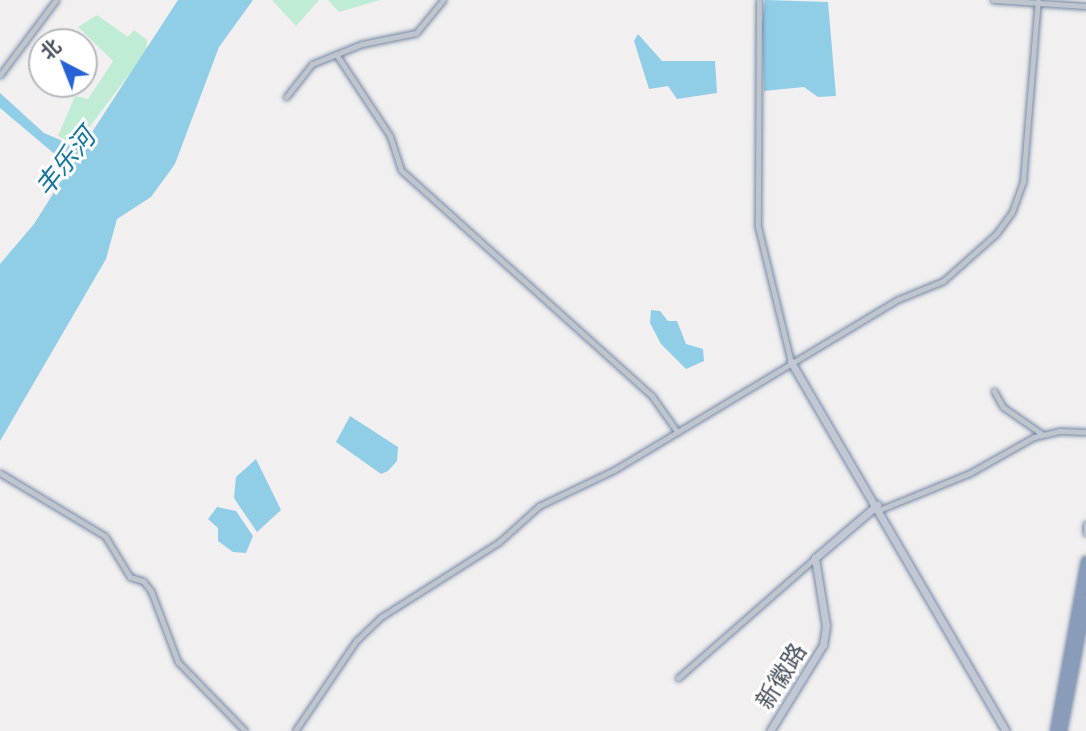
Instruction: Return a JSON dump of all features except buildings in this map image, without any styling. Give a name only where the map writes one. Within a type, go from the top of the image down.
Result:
[{"type":"highway","points":[[1055,731],[1086,561]]},
{"type":"highway","points":[[1061,731],[1086,599]]},
{"type":"street","points":[[0,75],[56,0]]},
{"type":"street","points":[[286,97],[305,69],[336,54],[416,33],[443,0]]},
{"type":"street","points":[[760,0],[758,227],[791,362],[878,507],[1006,731]]},
{"type":"street","points":[[993,0],[1086,6]]},
{"type":"street","points":[[295,731],[356,641],[376,621],[499,542],[538,506],[614,470],[676,430],[899,299],[949,277],[1009,218],[1025,174],[1037,1]]},
{"type":"street","points":[[336,54],[390,136],[401,170],[652,396],[676,430]]},
{"type":"street","points":[[995,391],[1003,407],[1042,435]]},
{"type":"street","points":[[678,678],[815,558],[878,507],[970,473],[1042,435],[1086,432]]},
{"type":"street","points":[[0,473],[105,536],[129,576],[144,581],[151,591],[178,662],[245,731]]},
{"type":"street","points":[[1086,524],[1086,533]]},
{"type":"street","name":"新徽路","points":[[770,731],[824,645],[826,626],[815,558]]},
{"type":"green space","points":[[272,0],[319,0],[296,26]]},
{"type":"green space","points":[[328,0],[380,0],[339,12]]},
{"type":"green space","points":[[97,15],[128,37],[134,30],[147,40],[146,52],[76,145],[58,136],[74,98],[98,98],[98,84],[113,61],[98,46],[98,28],[78,27]]},
{"type":"water","name":"丰乐河","points":[[178,0],[253,0],[219,47],[175,164],[151,197],[117,219],[106,259],[0,441],[0,264],[34,224],[70,167],[0,108],[0,93],[44,133],[81,149]]},
{"type":"water","points":[[765,0],[828,2],[836,96],[818,97],[804,87],[764,91],[762,25]]},
{"type":"water","points":[[638,34],[662,61],[715,61],[717,93],[677,99],[668,86],[649,89],[634,41]]},
{"type":"water","points":[[651,310],[660,311],[668,321],[677,321],[686,344],[703,349],[704,361],[686,369],[661,344],[650,323]]},
{"type":"water","points":[[350,416],[398,447],[397,461],[388,471],[381,474],[336,442]]},
{"type":"water","points":[[256,459],[281,510],[257,532],[234,498],[236,477]]},
{"type":"water","points":[[217,507],[236,511],[253,536],[246,553],[233,552],[218,541],[218,528],[208,519]]}]
